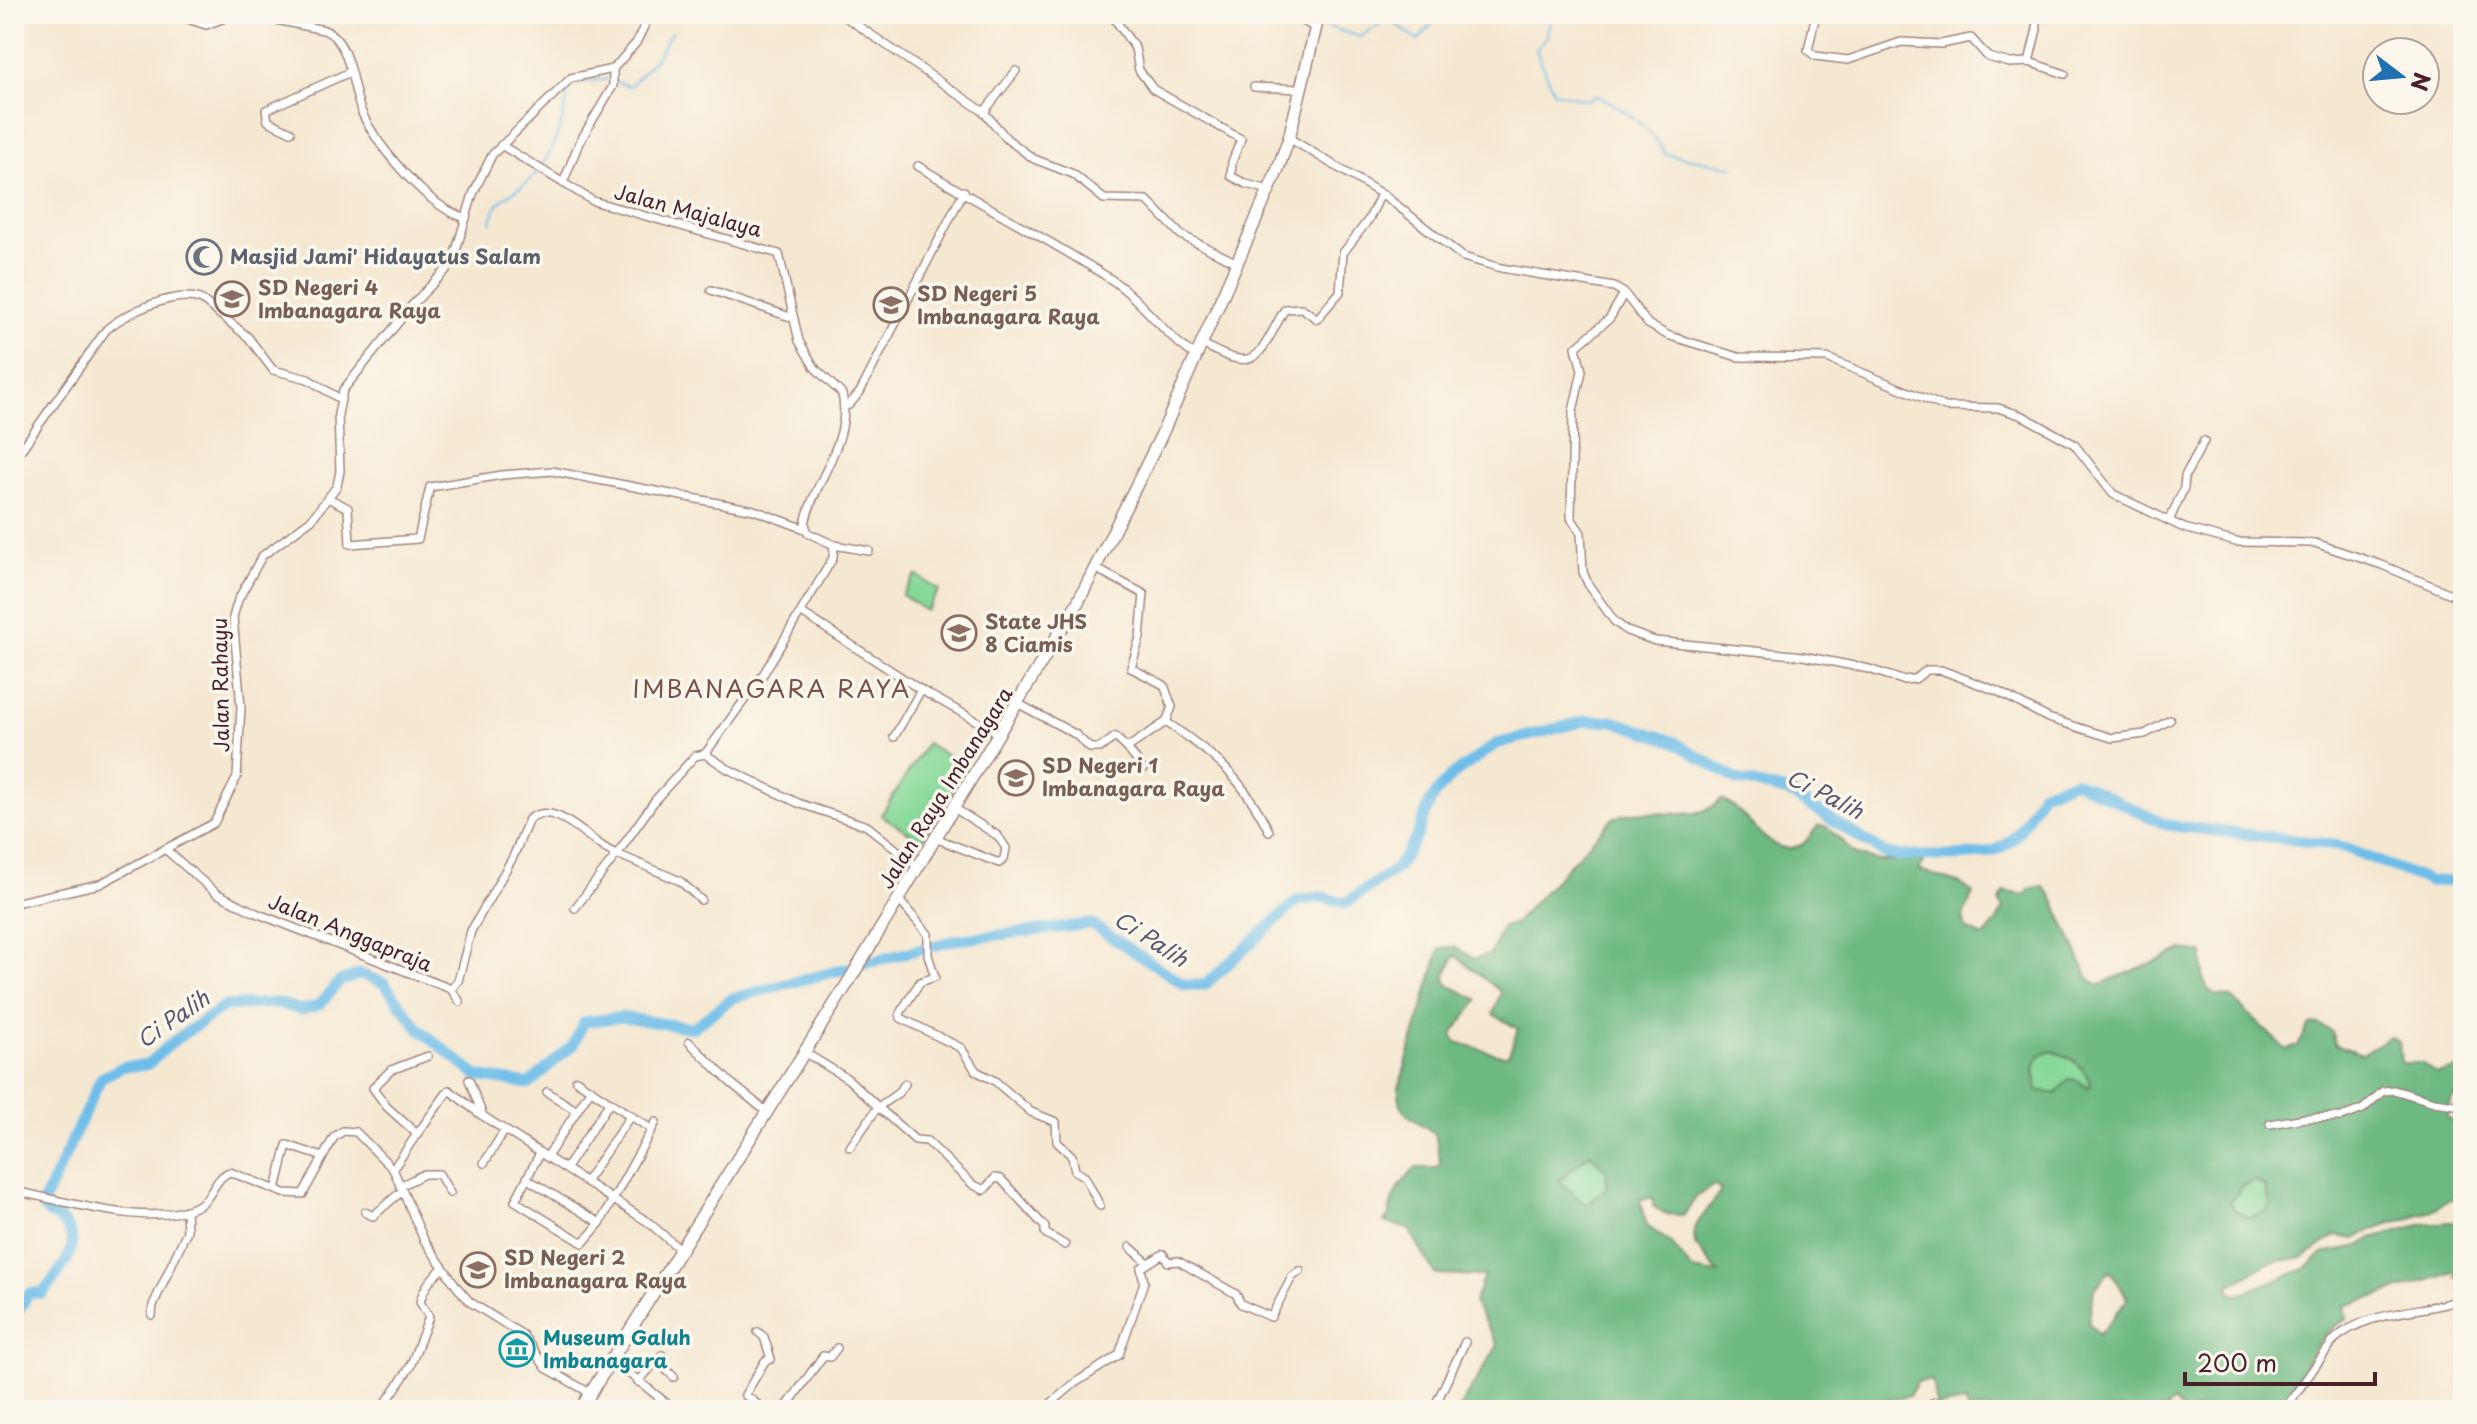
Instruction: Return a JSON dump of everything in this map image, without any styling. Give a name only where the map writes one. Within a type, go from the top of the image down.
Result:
[{"type":"highway","name":"Jalan Raya Imbanagara","points":[[580,1410],[682,1251],[1019,704],[1095,568],[1196,356],[1269,190],[1289,138],[1317,22]]},
{"type":"street","points":[[173,14],[206,25],[235,14]]},
{"type":"street","points":[[248,14],[330,32],[343,49],[362,112],[390,155],[430,197],[455,215],[466,218]]},
{"type":"street","points":[[14,460],[106,330],[115,321],[172,299],[193,296],[202,300],[248,337],[273,370],[308,379],[340,399],[350,377],[448,270],[485,165],[501,145],[571,78],[613,69],[636,43],[650,14]]},
{"type":"street","points":[[841,14],[984,112],[1007,139],[1042,163],[1073,174],[1099,198],[1147,200],[1181,235],[1237,263]]},
{"type":"street","points":[[1111,14],[1135,48],[1139,70],[1153,89],[1241,139],[1232,162],[1231,176],[1269,190]]},
{"type":"street","points":[[1816,14],[1808,50],[1815,56],[1859,59],[1901,42],[1941,44],[1967,38],[1974,40],[1988,57],[2010,63],[2029,62],[2065,74]]},
{"type":"street","points":[[2029,62],[2037,29],[2036,14]]},
{"type":"street","points":[[1294,16],[1317,22]]},
{"type":"street","points":[[563,183],[579,143],[614,81],[613,69]]},
{"type":"street","points":[[984,112],[1016,71]]},
{"type":"street","points":[[291,132],[268,121],[266,110],[350,72]]},
{"type":"street","points":[[1254,87],[1301,89]]},
{"type":"street","points":[[1289,138],[1381,194],[1463,257],[1501,268],[1589,280],[1624,293],[1658,331],[1731,355],[1755,359],[1827,358],[1945,407],[1998,408],[2023,416],[2074,444],[2113,494],[2169,521],[2236,542],[2315,543],[2382,565],[2463,599]]},
{"type":"street","name":"Jalan Majalaya","points":[[501,145],[604,205],[775,251],[784,266],[793,318],[806,356],[842,394],[844,406]]},
{"type":"street","points":[[918,166],[1128,291],[1168,337],[1196,356]]},
{"type":"street","points":[[805,529],[811,503],[830,467],[844,406],[855,400],[864,385],[964,191]]},
{"type":"street","points":[[1201,343],[1233,358],[1251,359],[1261,354],[1285,309],[1295,307],[1316,319],[1319,317],[1340,292],[1343,253],[1369,219],[1381,194]]},
{"type":"street","points":[[711,290],[793,318]]},
{"type":"street","points":[[1624,293],[1610,318],[1576,347],[1582,374],[1573,411],[1571,518],[1581,533],[1583,572],[1588,584],[1620,626],[1655,641],[1803,656],[1869,669],[1902,680],[1915,679],[1927,670],[1941,670],[1997,691],[2048,718],[2112,738],[2145,734],[2170,720]]},
{"type":"street","name":"Jalan Rahayu","points":[[14,903],[100,884],[214,823],[237,777],[241,717],[233,617],[248,578],[262,556],[307,524],[337,486],[340,471],[340,399]]},
{"type":"street","points":[[2169,521],[2184,487],[2185,476],[2204,441]]},
{"type":"street","points":[[328,498],[348,508],[348,542],[355,545],[418,539],[430,487],[532,471],[578,475],[749,509],[805,529],[834,545],[869,551]]},
{"type":"street","points":[[705,754],[764,673],[802,613],[831,564],[834,545]]},
{"type":"street","points":[[1095,568],[1144,594],[1140,637],[1131,668],[1164,685],[1169,691],[1172,707],[1166,722],[1127,748]]},
{"type":"street","points":[[802,613],[921,690],[1000,734]]},
{"type":"street","points":[[894,737],[921,690]]},
{"type":"street","points":[[1019,704],[1075,734],[1090,748],[1100,748],[1115,737],[1143,769]]},
{"type":"street","points":[[1166,722],[1215,755],[1254,801],[1269,831]]},
{"type":"street","points":[[575,908],[684,765],[695,756],[705,754],[798,803],[867,826],[917,866]]},
{"type":"street","points":[[935,838],[999,863],[1004,859],[1006,848],[998,836],[954,808]]},
{"type":"street","name":"Jalan Anggapraja","points":[[165,849],[216,893],[256,913],[451,989],[458,981],[471,931],[513,857],[529,819],[542,814],[558,817],[617,854]]},
{"type":"street","points":[[617,854],[680,881],[701,900]]},
{"type":"street","points":[[898,899],[927,932],[935,977],[920,982],[900,1013],[901,1018],[961,1048],[976,1071],[995,1081],[1031,1112],[1056,1122],[1057,1142],[1072,1156],[1075,1171],[1088,1183],[1100,1206]]},
{"type":"street","points":[[451,989],[460,1002]]},
{"type":"street","points":[[689,1042],[731,1083],[767,1112]]},
{"type":"street","points":[[804,1052],[848,1079],[915,1140],[930,1143],[972,1184],[984,1190],[995,1178],[1001,1179],[1045,1227],[1045,1233],[1065,1245]]},
{"type":"street","points":[[417,1134],[387,1107],[373,1088],[391,1070],[428,1056]]},
{"type":"street","points":[[469,1080],[483,1116]]},
{"type":"street","points":[[529,1180],[515,1201],[583,1243],[600,1223],[611,1198],[654,1126],[576,1080]]},
{"type":"street","points":[[850,1147],[878,1107],[905,1084]]},
{"type":"street","points":[[591,1089],[527,1174],[529,1180],[600,1223]]},
{"type":"street","points":[[393,1169],[451,1090],[483,1116],[648,1222],[682,1251]]},
{"type":"street","points":[[2270,1124],[2305,1118],[2342,1117],[2363,1109],[2383,1091],[2394,1090],[2434,1102],[2463,1106]]},
{"type":"street","points":[[547,1092],[577,1111]]},
{"type":"street","points":[[463,1099],[474,1093]]},
{"type":"street","points":[[566,1168],[610,1102]]},
{"type":"street","points":[[586,1181],[631,1115]]},
{"type":"street","points":[[484,1163],[505,1130]]},
{"type":"street","points":[[14,1191],[163,1216],[205,1201],[220,1178],[230,1172],[276,1189],[303,1194],[334,1137],[350,1131],[364,1136],[393,1169],[424,1240],[470,1302],[523,1335],[546,1368],[590,1393]]},
{"type":"street","points":[[276,1189],[287,1145],[323,1157]]},
{"type":"street","points":[[365,1212],[373,1216],[401,1189],[424,1174],[439,1174],[450,1193]]},
{"type":"street","points":[[152,1315],[153,1305],[187,1231],[186,1210]]},
{"type":"street","points":[[1130,1247],[1148,1263]]},
{"type":"street","points":[[1043,1410],[1075,1383],[1119,1355],[1144,1282],[1139,1273],[1163,1254],[1168,1262],[1178,1261],[1236,1294],[1241,1304],[1271,1317],[1292,1277],[1300,1271]]},
{"type":"street","points":[[381,1410],[410,1367],[429,1317],[420,1302],[422,1295],[443,1268]]},
{"type":"street","points":[[2284,1410],[2334,1340],[2344,1332],[2392,1314],[2463,1299]]},
{"type":"street","points":[[758,1332],[771,1356],[745,1395],[765,1410]]},
{"type":"street","points":[[1433,1410],[1465,1342]]},
{"type":"street","points":[[784,1410],[823,1356],[830,1357],[837,1348]]},
{"type":"street","points":[[638,1382],[659,1358],[674,1377]]},
{"type":"street","points":[[611,1359],[675,1410]]},
{"type":"street","points":[[1920,1410],[1934,1402]]},
{"type":"green space","points":[[916,575],[939,590],[926,611],[902,595]]},
{"type":"green space","points":[[927,743],[968,769],[922,841],[881,815]]},
{"type":"green space","points":[[1721,800],[1731,805],[1758,832],[1778,846],[1789,848],[1801,845],[1818,826],[1826,826],[1856,855],[1880,861],[1924,860],[1919,870],[1961,884],[1973,893],[1963,918],[1966,929],[1984,937],[1998,920],[2003,908],[1999,902],[2005,892],[2027,895],[2029,889],[2043,886],[2052,896],[2088,977],[2098,985],[2183,950],[2203,953],[2203,979],[2208,988],[2216,995],[2232,998],[2286,1050],[2298,1046],[2310,1025],[2319,1024],[2332,1032],[2334,1044],[2362,1054],[2390,1037],[2399,1042],[2401,1063],[2421,1063],[2437,1074],[2463,1067],[2463,1099],[2453,1096],[2446,1118],[2463,1125],[2463,1195],[2356,1239],[2335,1236],[2304,1257],[2268,1263],[2229,1286],[2230,1292],[2237,1295],[2305,1269],[2323,1253],[2360,1246],[2372,1238],[2424,1224],[2463,1221],[2463,1274],[2456,1277],[2458,1271],[2345,1306],[2347,1319],[2318,1343],[2286,1397],[2258,1398],[2226,1410],[2182,1410],[2174,1401],[2167,1407],[2169,1410],[1967,1410],[1966,1402],[1936,1407],[1932,1380],[1917,1382],[1909,1396],[1863,1405],[1862,1410],[1458,1410],[1498,1345],[1474,1303],[1484,1276],[1435,1274],[1409,1229],[1384,1222],[1390,1215],[1398,1190],[1415,1168],[1437,1168],[1441,1164],[1435,1134],[1409,1116],[1399,1098],[1399,1088],[1440,948],[1455,947],[1475,959],[1491,954],[1502,927],[1514,924],[1612,819],[1639,813],[1696,813]],"holes":[[[1455,955],[1501,992],[1493,1014],[1518,1029],[1509,1054],[1504,1056],[1456,1042],[1452,1035],[1478,1000],[1447,984],[1445,975]],[[2052,1051],[2076,1063],[2091,1085],[2087,1088],[2078,1080],[2068,1079],[2056,1094],[2037,1090],[2034,1068],[2040,1055]],[[1590,1153],[1607,1172],[1606,1188],[1587,1206],[1559,1181]],[[2256,1181],[2265,1187],[2270,1205],[2266,1211],[2250,1218],[2235,1210],[2230,1202],[2243,1186]],[[1714,1185],[1721,1191],[1694,1228],[1695,1244],[1719,1274],[1692,1270],[1671,1243],[1647,1226],[1640,1201],[1653,1197],[1653,1206],[1664,1214],[1684,1215],[1697,1196]],[[2110,1270],[2128,1299],[2099,1335],[2088,1322],[2094,1290]]]},
{"type":"green space","points":[[2052,1051],[2076,1063],[2092,1085],[2055,1094],[2037,1090],[2034,1068],[2040,1055]]},
{"type":"green space","points":[[1590,1152],[1607,1172],[1606,1188],[1587,1207],[1559,1181]]},
{"type":"green space","points":[[2256,1181],[2265,1187],[2270,1205],[2266,1211],[2250,1218],[2235,1210],[2230,1202],[2243,1186]]},
{"type":"waterway","points":[[1005,14],[1018,22],[1019,14]]},
{"type":"waterway","points":[[1322,25],[1360,37],[1388,18],[1418,41],[1440,14]]},
{"type":"waterway","points":[[1551,14],[1547,36],[1536,50],[1554,92],[1587,100],[1596,96],[1605,99],[1645,128],[1665,154],[1734,167]]},
{"type":"waterway","points":[[615,82],[630,86],[656,58],[672,31]]},
{"type":"waterway","points":[[542,166],[560,126],[569,84],[610,79]]},
{"type":"waterway","points":[[491,223],[498,205],[538,171]]},
{"type":"waterway","name":"Ci Palih","points":[[14,1328],[16,1315],[29,1293],[43,1293],[68,1258],[72,1239],[69,1230],[42,1205],[101,1078],[122,1067],[147,1065],[175,1040],[225,1006],[277,1003],[302,1010],[319,1005],[340,981],[361,974],[384,983],[419,1029],[477,1076],[529,1084],[573,1045],[584,1022],[621,1017],[692,1028],[733,998],[956,940],[1091,924],[1185,985],[1205,985],[1297,901],[1321,897],[1346,903],[1397,868],[1416,838],[1431,800],[1450,777],[1496,744],[1585,721],[1613,721],[1673,741],[1737,780],[1788,792],[1886,854],[1951,856],[1992,851],[2015,836],[2042,792],[2075,781],[2167,825],[2338,845],[2428,881],[2463,882]]},
{"type":"place","name":"Masjid Jami' Hidayatus Salam","points":[[204,257]]},
{"type":"place","name":"SD Negeri 4 Imbanagara Raya","points":[[232,299]]},
{"type":"place","name":"SD Negeri 5 Imbanagara Raya","points":[[891,305]]},
{"type":"place","name":"State JHS 8 Ciamis","points":[[959,633]]},
{"type":"place","name":"SD Negeri 1 Imbanagara Raya","points":[[1016,778]]},
{"type":"place","name":"SD Negeri 2 Imbanagara Raya","points":[[478,1270]]},
{"type":"place","name":"Museum Galuh Imbanagara","points":[[517,1349]]},
{"type":"district","name":"IMBANAGARA RAYA","points":[[772,690]]}]
